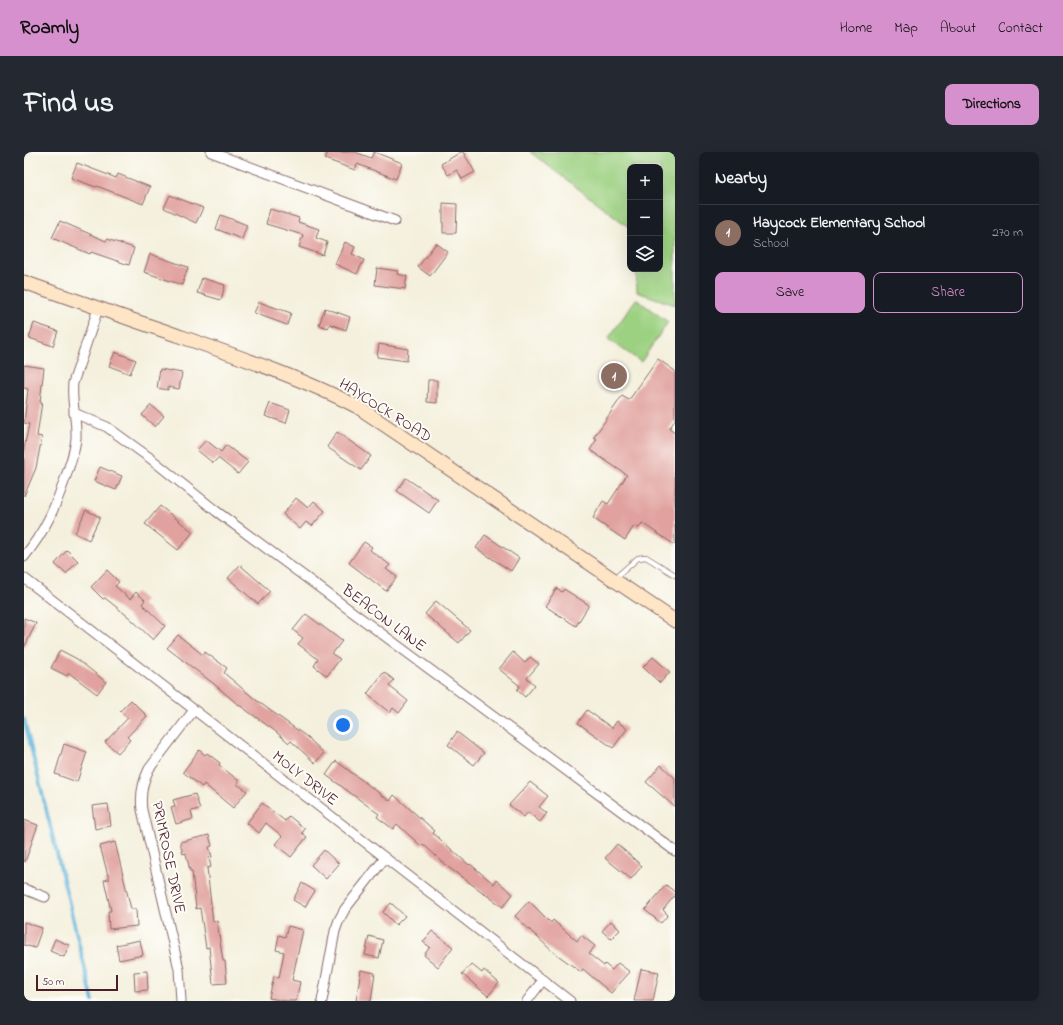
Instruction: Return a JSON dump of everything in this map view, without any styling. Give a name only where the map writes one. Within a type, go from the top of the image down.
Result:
[{"type":"main road","name":"HAYCOCK ROAD","points":[[24,282],[98,309],[214,348],[328,391],[358,407],[675,622]]},
{"type":"street","points":[[211,152],[395,221]]},
{"type":"street","points":[[24,557],[48,523],[58,500],[73,455],[76,432],[72,396],[73,384],[98,309]]},
{"type":"street","name":"BEACON LANE","points":[[74,413],[107,427],[150,458],[216,511],[675,851]]},
{"type":"street","name":"MOLY DRIVE","points":[[24,578],[570,1001]]},
{"type":"street","name":"PRIMROSE DRIVE","points":[[181,1001],[179,969],[142,810],[142,790],[144,779],[149,769],[194,710]]},
{"type":"street","points":[[322,1001],[335,931],[339,920],[345,909],[385,858]]},
{"type":"street","points":[[24,890],[45,897]]},
{"type":"street","points":[[527,1001],[543,980]]},
{"type":"lane","points":[[614,580],[638,558],[646,556],[675,575]]},
{"type":"green space","points":[[530,152],[675,152],[675,305],[637,292],[636,272],[663,272],[663,164],[627,164],[627,226]]},
{"type":"green space","points":[[636,299],[668,322],[641,362],[608,339]]},
{"type":"building","points":[[328,152],[355,152],[371,158],[374,152],[402,163],[396,179],[357,164],[355,170],[325,159]]},
{"type":"building","points":[[463,152],[475,172],[462,179],[457,170],[448,175],[441,164]]},
{"type":"building","points":[[77,163],[116,178],[118,174],[150,187],[143,204],[97,186],[96,187],[71,178]]},
{"type":"building","points":[[170,195],[203,208],[196,223],[164,208]]},
{"type":"building","points":[[443,203],[457,204],[456,233],[443,233]]},
{"type":"building","points":[[270,209],[299,218],[298,222],[319,229],[316,238],[327,242],[323,255],[299,247],[303,235],[266,224]]},
{"type":"building","points":[[221,215],[247,225],[242,239],[216,229]]},
{"type":"building","points":[[60,221],[106,241],[107,239],[134,248],[129,265],[91,252],[90,254],[52,238]]},
{"type":"building","points":[[345,242],[355,247],[352,254],[364,260],[357,274],[335,264]]},
{"type":"building","points":[[436,243],[448,252],[430,276],[418,267]]},
{"type":"building","points":[[150,254],[188,267],[182,285],[144,272]]},
{"type":"building","points":[[377,268],[398,271],[397,274],[407,276],[405,289],[375,285]]},
{"type":"building","points":[[202,278],[225,285],[221,300],[197,293]]},
{"type":"building","points":[[259,302],[291,313],[287,325],[254,313]]},
{"type":"building","points":[[325,308],[350,317],[346,330],[330,324],[328,328],[319,325]]},
{"type":"building","points":[[34,323],[58,331],[53,346],[29,338]]},
{"type":"building","points":[[379,344],[408,349],[407,361],[377,357]]},
{"type":"building","points":[[115,352],[136,360],[130,374],[109,366]]},
{"type":"building","points":[[658,359],[675,371],[675,420],[669,429],[675,433],[675,545],[642,523],[639,528],[634,526],[625,540],[593,518],[603,501],[608,504],[627,475],[590,450],[597,439],[594,437],[622,396],[629,400]]},
{"type":"building","points":[[24,365],[44,368],[40,402],[42,402],[37,436],[42,437],[36,468],[24,496],[24,449],[29,424],[24,423],[28,389],[24,388]]},
{"type":"building","points":[[160,369],[182,373],[179,389],[168,387],[168,390],[157,388]]},
{"type":"building","points":[[428,380],[437,380],[437,403],[427,402]]},
{"type":"building","points":[[270,403],[290,410],[286,423],[265,416]]},
{"type":"building","points":[[151,405],[164,416],[155,427],[142,415]]},
{"type":"building","points":[[337,432],[371,456],[361,470],[327,447]]},
{"type":"building","points":[[206,440],[221,452],[226,445],[248,462],[238,474],[218,458],[213,463],[197,450]]},
{"type":"building","points":[[100,467],[122,476],[116,490],[94,481]]},
{"type":"building","points":[[406,478],[438,500],[429,513],[397,491]]},
{"type":"building","points":[[296,498],[308,508],[314,501],[325,511],[312,526],[306,522],[300,529],[283,514]]},
{"type":"building","points":[[160,506],[193,532],[178,550],[145,524]]},
{"type":"building","points":[[86,510],[100,517],[89,540],[75,533]]},
{"type":"building","points":[[485,535],[519,558],[511,571],[476,548]]},
{"type":"building","points":[[364,542],[372,547],[370,550],[390,565],[386,569],[397,577],[386,591],[349,563]]},
{"type":"building","points":[[67,550],[78,561],[66,574],[55,564]]},
{"type":"building","points":[[240,565],[270,591],[258,604],[228,578]]},
{"type":"building","points":[[107,570],[119,582],[115,586],[130,599],[136,592],[145,600],[142,604],[165,626],[153,640],[130,618],[105,598],[103,599],[91,587]]},
{"type":"building","points":[[557,588],[562,592],[564,589],[589,605],[576,626],[545,606]]},
{"type":"building","points":[[436,601],[470,630],[459,643],[425,614]]},
{"type":"building","points":[[306,614],[342,641],[332,654],[340,659],[327,676],[314,666],[318,659],[298,644],[303,638],[293,630]]},
{"type":"building","points":[[24,618],[36,623],[24,648]]},
{"type":"building","points":[[178,635],[203,655],[205,652],[227,668],[224,673],[256,700],[307,737],[324,753],[315,763],[291,741],[289,743],[167,648]]},
{"type":"building","points":[[60,650],[77,659],[106,682],[97,694],[69,673],[67,676],[51,668]]},
{"type":"building","points":[[513,652],[525,663],[530,657],[539,664],[527,678],[535,685],[525,697],[517,690],[520,686],[499,669]]},
{"type":"building","points":[[653,657],[670,672],[660,683],[643,667]]},
{"type":"building","points":[[384,672],[394,680],[389,686],[408,701],[399,713],[393,708],[390,713],[367,694]]},
{"type":"building","points":[[131,700],[147,716],[127,737],[130,740],[118,753],[105,742],[128,718],[120,711]]},
{"type":"building","points":[[587,710],[612,728],[617,721],[627,729],[613,748],[578,723]]},
{"type":"building","points":[[457,732],[484,753],[474,765],[448,745]]},
{"type":"building","points":[[64,744],[87,752],[77,782],[55,774]]},
{"type":"building","points":[[199,750],[205,755],[207,753],[220,763],[219,765],[239,781],[237,784],[247,791],[233,808],[204,784],[202,787],[183,772]]},
{"type":"building","points":[[336,761],[390,801],[394,795],[435,831],[433,833],[469,865],[470,864],[494,884],[496,880],[513,894],[503,907],[448,867],[423,844],[421,846],[397,824],[393,829],[377,817],[379,814],[326,775]]},
{"type":"building","points":[[661,765],[675,778],[675,807],[646,782]]},
{"type":"building","points":[[530,782],[548,796],[539,807],[547,813],[540,822],[528,812],[524,817],[509,805]]},
{"type":"building","points":[[195,794],[200,809],[191,811],[193,819],[176,824],[171,807],[175,806],[173,800]]},
{"type":"building","points":[[262,803],[285,821],[289,816],[305,829],[302,833],[307,837],[291,857],[275,844],[282,836],[266,823],[259,833],[247,823]]},
{"type":"building","points":[[108,804],[111,826],[95,829],[92,806]]},
{"type":"building","points":[[24,820],[38,825],[25,862],[24,861]]},
{"type":"building","points":[[209,835],[212,846],[209,847],[212,857],[209,858],[211,867],[207,868],[213,922],[217,921],[223,961],[225,961],[227,983],[213,984],[209,947],[206,948],[200,908],[196,909],[192,871],[190,871],[186,853],[183,854],[180,842]]},
{"type":"building","points":[[115,842],[131,909],[136,909],[137,926],[109,929],[108,911],[111,911],[104,880],[109,879],[100,846]]},
{"type":"building","points":[[617,844],[642,866],[631,879],[605,858]]},
{"type":"building","points":[[324,850],[339,864],[326,879],[311,865]]},
{"type":"building","points":[[302,883],[315,891],[305,907],[293,900]]},
{"type":"building","points":[[666,885],[675,892],[675,895],[663,910],[668,915],[661,923],[645,910]]},
{"type":"building","points":[[529,901],[551,923],[553,920],[577,941],[581,935],[595,946],[589,954],[604,966],[605,964],[612,970],[618,963],[630,972],[611,993],[583,969],[581,972],[552,951],[515,916]]},
{"type":"building","points":[[391,903],[405,916],[396,925],[383,912]]},
{"type":"building","points":[[611,921],[620,930],[611,939],[602,931]]},
{"type":"building","points":[[24,922],[42,928],[35,948],[24,945]]},
{"type":"building","points":[[288,926],[303,930],[292,980],[300,982],[296,1001],[285,1001],[269,998],[274,976],[279,978],[284,952],[276,950],[279,935],[285,937]]},
{"type":"building","points":[[432,931],[453,947],[438,967],[424,955],[430,947],[423,942]]},
{"type":"building","points":[[369,936],[383,940],[379,958],[365,955]]},
{"type":"building","points":[[55,939],[69,945],[64,957],[50,951]]},
{"type":"building","points":[[140,940],[143,955],[119,960],[116,945]]},
{"type":"building","points":[[471,964],[482,973],[484,970],[499,983],[488,996],[462,974]]},
{"type":"building","points":[[641,969],[659,972],[653,1001],[634,1001]]},
{"type":"building","points":[[361,970],[375,973],[371,1001],[356,1001]]},
{"type":"building","points":[[147,971],[148,990],[135,991],[134,972]]},
{"type":"waterway","points":[[24,719],[93,1001]]},
{"type":"place","name":"Haycock Elementary School","points":[[614,376]]}]
